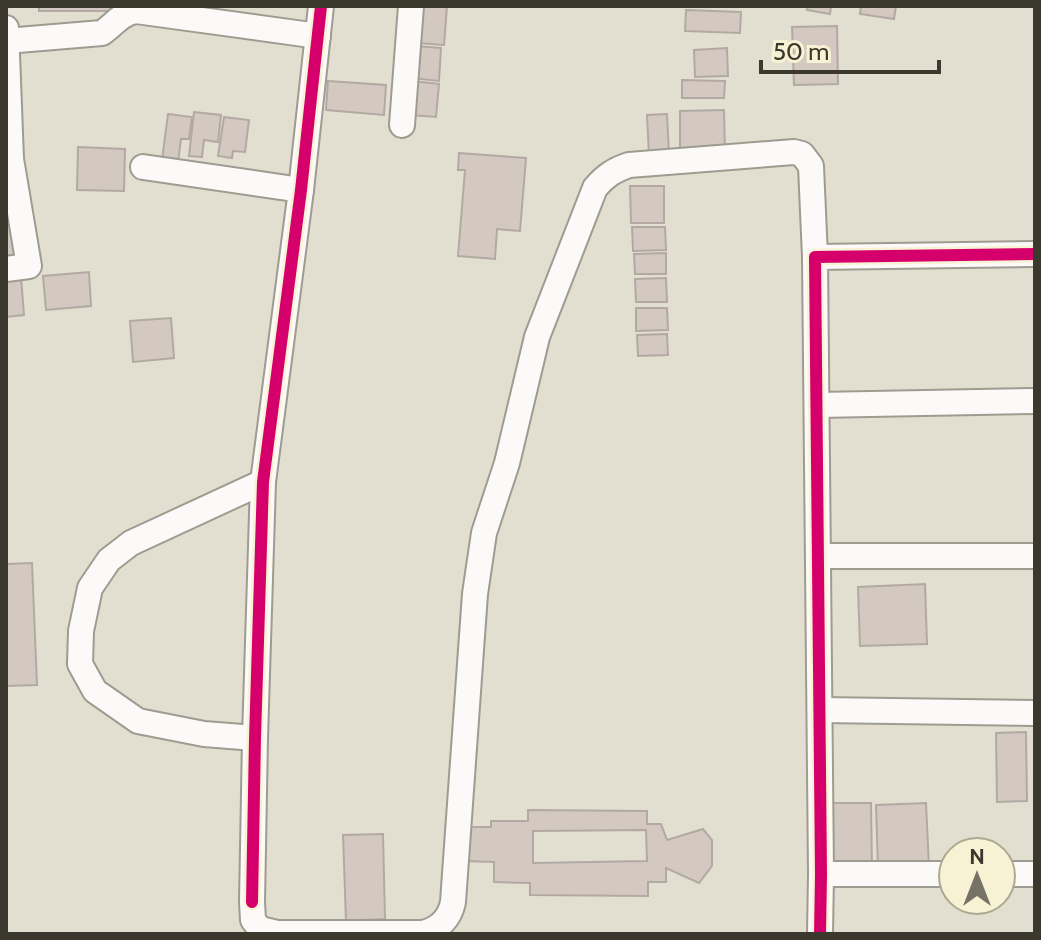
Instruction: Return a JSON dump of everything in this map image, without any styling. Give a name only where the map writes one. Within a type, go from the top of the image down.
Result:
[{"type":"street","points":[[321,6],[301,190],[263,482],[253,920],[260,929],[277,933],[423,933],[433,930],[451,914],[475,594],[484,533],[507,463],[537,337],[595,188],[605,176],[629,165],[794,152],[802,154],[811,166],[815,257],[820,934]]},
{"type":"street","points":[[402,125],[411,6]]},
{"type":"street","points":[[6,41],[102,33],[116,19],[136,11],[318,36]]},
{"type":"street","points":[[6,28],[8,159],[29,266],[6,269]]},
{"type":"street","points":[[143,167],[301,190]]},
{"type":"street","points":[[815,257],[1035,254]]},
{"type":"street","points":[[817,405],[1035,401]]},
{"type":"street","points":[[255,738],[204,734],[138,721],[95,691],[80,664],[81,631],[90,588],[109,560],[131,543],[263,482]]},
{"type":"street","points":[[819,556],[1035,556]]},
{"type":"street","points":[[820,710],[1035,713]]},
{"type":"street","points":[[821,874],[937,874]]},
{"type":"building","points":[[39,6],[112,6],[112,11],[39,11]]},
{"type":"building","points":[[420,6],[447,6],[444,45],[417,43]]},
{"type":"building","points":[[808,6],[831,6],[830,14],[807,10]]},
{"type":"building","points":[[861,6],[896,6],[894,19],[860,14]]},
{"type":"building","points":[[686,10],[741,12],[740,33],[685,31]]},
{"type":"building","points":[[837,26],[838,84],[794,85],[792,27]]},
{"type":"building","points":[[415,46],[441,48],[439,81],[412,78]]},
{"type":"building","points":[[727,48],[728,76],[695,77],[694,50]]},
{"type":"building","points":[[682,80],[725,81],[724,98],[682,98]]},
{"type":"building","points":[[328,81],[386,85],[384,115],[326,110]]},
{"type":"building","points":[[412,81],[439,84],[436,117],[410,115]]},
{"type":"building","points":[[724,110],[725,152],[680,153],[680,111]]},
{"type":"building","points":[[194,112],[221,115],[218,142],[204,140],[202,157],[189,156]]},
{"type":"building","points":[[168,114],[192,117],[189,139],[181,139],[178,162],[162,160]]},
{"type":"building","points":[[667,114],[669,154],[649,156],[647,115]]},
{"type":"building","points":[[224,117],[249,120],[245,152],[233,151],[232,158],[218,156]]},
{"type":"building","points":[[78,147],[125,149],[124,191],[77,190]]},
{"type":"building","points":[[459,153],[526,158],[520,231],[497,229],[495,259],[458,256],[465,170],[458,170]]},
{"type":"building","points":[[630,186],[664,186],[664,223],[631,223]]},
{"type":"building","points":[[6,222],[16,222],[19,261],[6,262]]},
{"type":"building","points":[[632,227],[665,227],[666,250],[633,251]]},
{"type":"building","points":[[666,253],[666,274],[635,274],[634,254]]},
{"type":"building","points":[[89,272],[91,306],[46,310],[43,276]]},
{"type":"building","points":[[21,277],[24,315],[6,317],[6,278]]},
{"type":"building","points":[[666,278],[667,302],[636,302],[635,279]]},
{"type":"building","points":[[636,308],[667,308],[668,330],[636,331]]},
{"type":"building","points":[[171,318],[174,358],[133,362],[130,321]]},
{"type":"building","points":[[667,334],[668,355],[638,356],[637,335]]},
{"type":"building","points":[[32,563],[37,685],[6,686],[6,564]]},
{"type":"building","points":[[925,584],[927,644],[860,646],[858,587]]},
{"type":"building","points":[[1026,732],[1027,801],[997,802],[996,733]]},
{"type":"building","points":[[827,803],[871,803],[872,870],[828,871]]},
{"type":"building","points":[[926,803],[929,867],[878,869],[876,805]]},
{"type":"building","points":[[528,810],[647,811],[647,824],[661,824],[667,840],[703,829],[712,840],[712,866],[699,883],[666,868],[666,882],[648,882],[648,896],[530,895],[530,883],[494,882],[494,862],[464,861],[465,827],[491,827],[491,821],[528,821]],"holes":[[[646,830],[647,861],[533,863],[533,831]]]},
{"type":"building","points":[[383,834],[385,919],[346,921],[343,835]]},
{"type":"cycle path","points":[[252,902],[263,482],[301,190],[321,6]]},
{"type":"cycle path","points":[[820,934],[815,257],[1035,254]]}]
